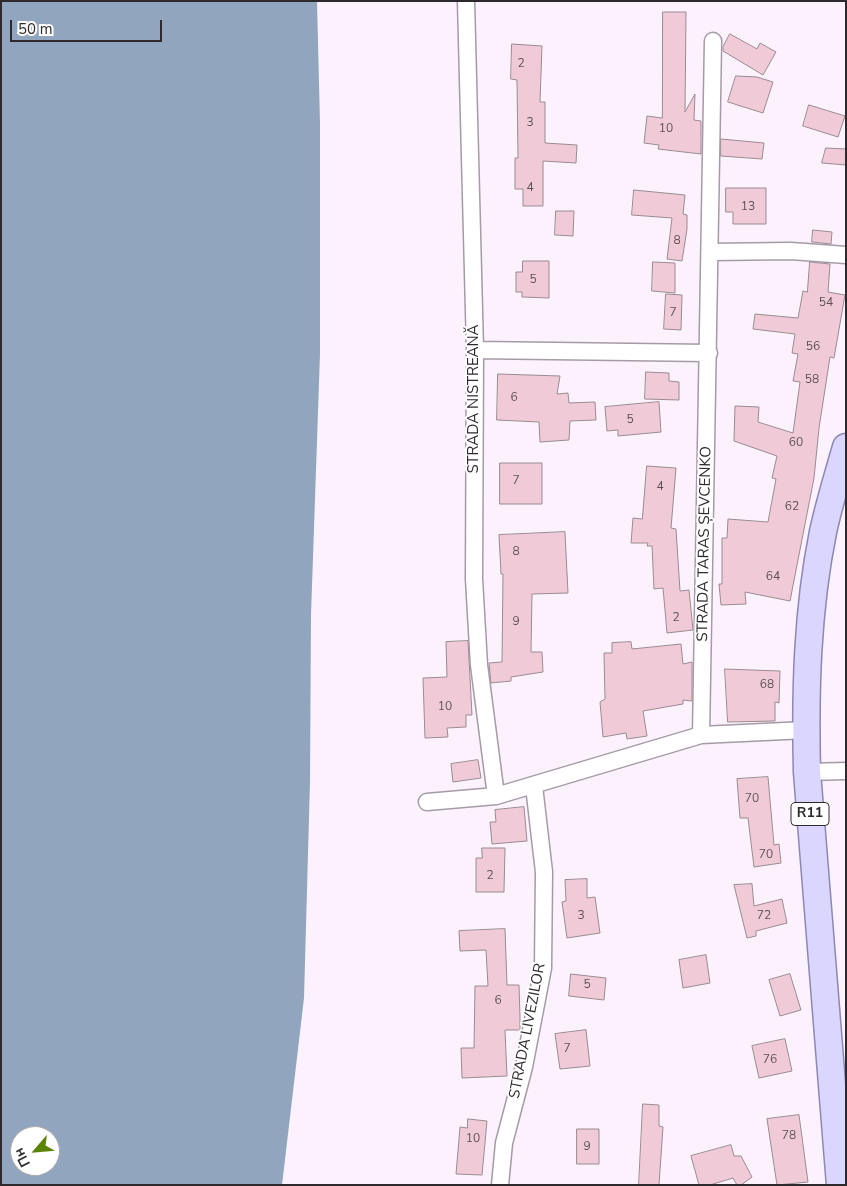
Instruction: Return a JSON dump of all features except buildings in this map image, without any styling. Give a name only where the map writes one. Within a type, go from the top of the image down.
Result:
[{"type":"main road","name":"R11","points":[[840,1185],[807,772],[806,730],[808,658],[813,595],[823,532],[846,447]]},
{"type":"street","name":"STRADA NISTREANĂ","points":[[466,1],[475,350],[475,598],[479,664],[496,796]]},
{"type":"street","name":"STRADA TARAS ȘEVCENKO","points":[[701,734],[713,40]]},
{"type":"street","points":[[710,252],[791,251],[846,255]]},
{"type":"street","points":[[475,350],[709,353]]},
{"type":"street","points":[[427,802],[496,796],[701,734],[806,730]]},
{"type":"street","points":[[807,772],[846,771]]},
{"type":"street","name":"STRADA LIVEZILOR","points":[[500,1185],[504,1143],[524,1068],[543,968],[544,872],[534,786]]},
{"type":"water","points":[[1,1],[317,1],[320,123],[320,354],[311,615],[310,782],[304,998],[282,1185],[1,1185]]}]
